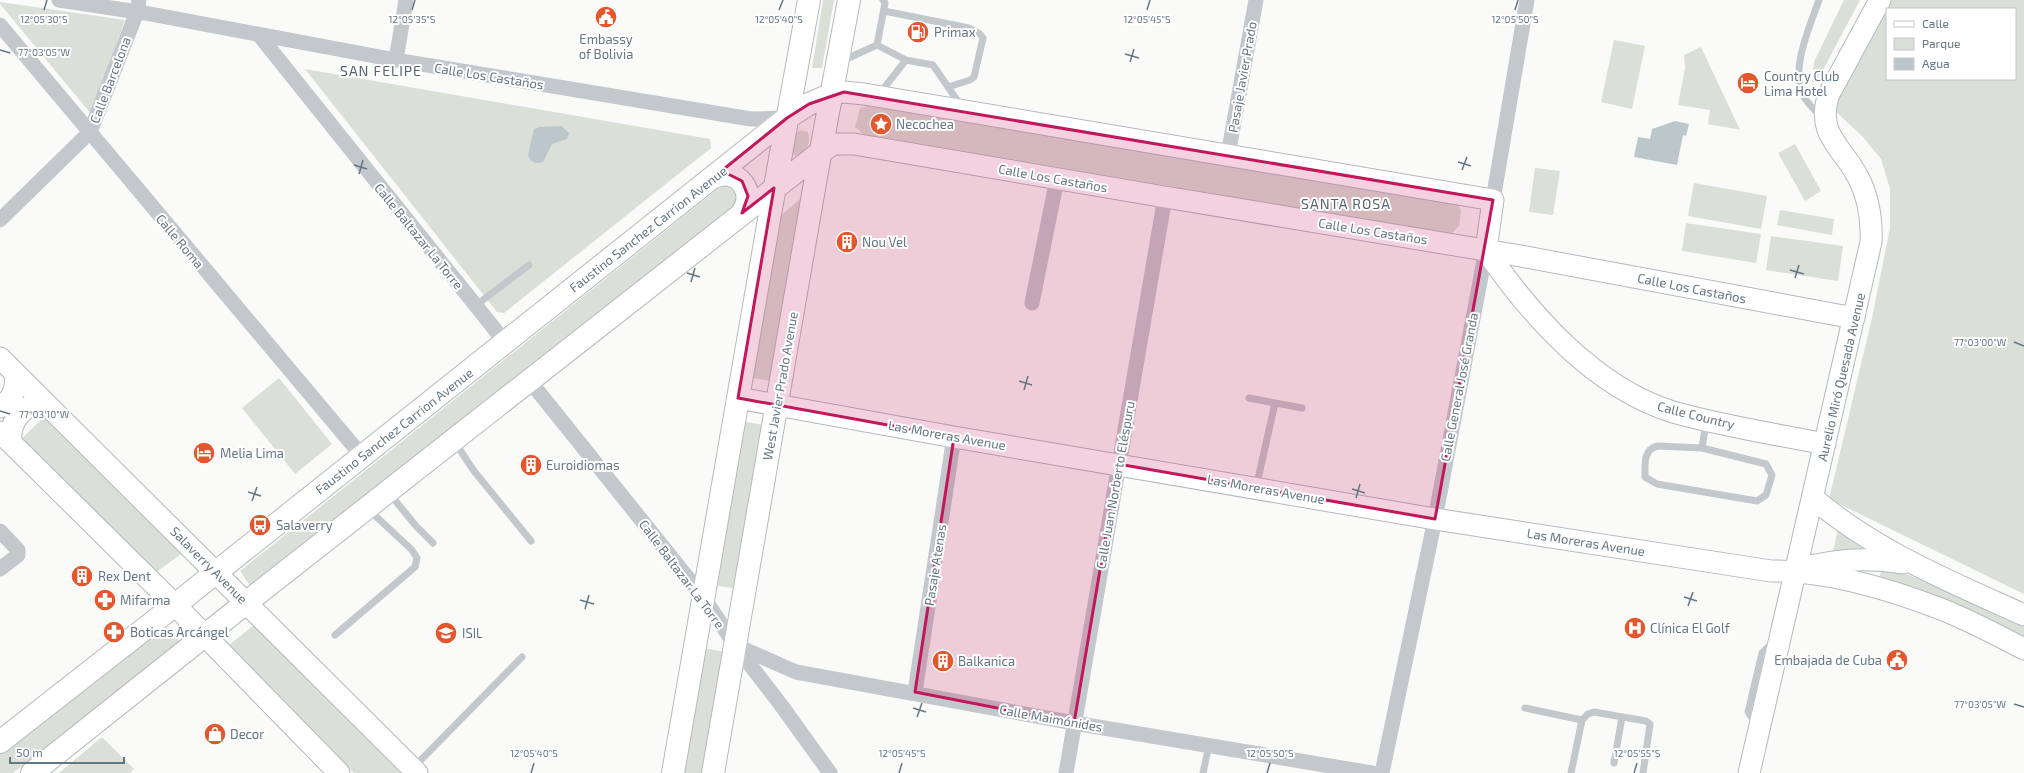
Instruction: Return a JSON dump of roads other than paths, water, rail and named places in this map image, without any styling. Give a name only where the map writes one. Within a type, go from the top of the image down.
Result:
[{"type":"main road","points":[[674,773],[774,188],[809,0]]},
{"type":"main road","name":"West Javier Prado Avenue","points":[[713,773],[776,404],[849,0]]},
{"type":"main road","name":"Faustino Sanchez Carrion Avenue","points":[[0,742],[176,606],[216,572],[787,118],[809,104],[832,94]]},
{"type":"main road","points":[[32,773],[204,635],[821,152]]},
{"type":"main road","points":[[714,177],[728,174],[742,181],[748,196],[748,202],[742,213]]},
{"type":"street","name":"Calle Los Castaños","points":[[59,0],[140,8],[259,34],[396,60],[750,119],[787,118]]},
{"type":"street","points":[[396,60],[406,0]]},
{"type":"street","name":"Pasaje Javier Prado","points":[[1228,155],[1256,0]]},
{"type":"street","name":"Calle General José Granda","points":[[1382,773],[1435,519],[1486,250],[1493,200],[1528,0]]},
{"type":"street","name":"Aurelio Miró Quesada Avenue","points":[[1749,773],[1758,728],[1814,498],[1871,242],[1870,212],[1864,190],[1858,176],[1833,143],[1825,121],[1824,108],[1828,96],[1880,0]]},
{"type":"street","name":"Calle Barcelona","points":[[0,220],[90,132],[140,8]]},
{"type":"street","name":"Calle Roma","points":[[0,25],[362,456]]},
{"type":"street","name":"Calle Baltazar La Torre","points":[[259,34],[505,342]]},
{"type":"street","points":[[832,94],[844,92],[878,96],[1493,200]]},
{"type":"street","name":"Calle Los Castaños","points":[[821,152],[834,144],[854,144],[1165,198],[1486,250],[1854,318]]},
{"type":"street","points":[[1032,303],[1057,179]]},
{"type":"street","name":"Calle Juan Norberto Eléspuru","points":[[1066,773],[1165,198]]},
{"type":"street","name":"Calle Country","points":[[1486,250],[1501,273],[1538,317],[1573,353],[1615,383],[1654,405],[1673,412],[1825,444]]},
{"type":"street","name":"Salaverry Avenue","points":[[0,358],[415,771]]},
{"type":"street","points":[[0,407],[8,401],[12,395],[16,381],[16,374]]},
{"type":"street","name":"Calle Baltazar La Torre","points":[[529,380],[704,598],[735,645],[830,773]]},
{"type":"street","name":"Las Moreras Avenue","points":[[738,398],[954,437],[1435,519],[1771,571],[1796,571]]},
{"type":"street","points":[[45,403],[34,404],[20,412],[5,437],[176,606],[339,773]]},
{"type":"street","name":"Pasaje Atenas","points":[[915,692],[954,437]]},
{"type":"street","points":[[1814,498],[1837,518],[1913,565],[2024,615]]},
{"type":"street","points":[[0,531],[19,552],[18,555],[0,568]]},
{"type":"street","points":[[1796,571],[1823,562],[1852,558],[1881,559],[1913,565]]},
{"type":"street","points":[[1881,559],[1875,566],[1874,576],[1878,585],[1885,591]]},
{"type":"street","points":[[1796,571],[1860,584],[1942,609],[2024,648]]},
{"type":"street","name":"Calle Maimónides","points":[[735,645],[796,672],[915,692],[1074,723],[1372,773]]},
{"type":"lane","points":[[877,45],[885,3],[883,0]]},
{"type":"lane","points":[[1819,0],[1801,53],[1799,79],[1804,97],[1825,121]]},
{"type":"lane","points":[[884,10],[969,28],[980,34],[983,38],[974,77],[970,80],[948,87]]},
{"type":"lane","points":[[838,63],[877,45]]},
{"type":"lane","points":[[877,45],[906,60],[933,65],[964,111]]},
{"type":"lane","points":[[878,96],[906,60]]},
{"type":"lane","points":[[475,306],[529,265]]},
{"type":"lane","points":[[1249,398],[1302,408]]},
{"type":"lane","points":[[1256,488],[1276,403]]},
{"type":"lane","points":[[1702,448],[1706,420]]},
{"type":"lane","points":[[453,440],[474,471],[531,541]]},
{"type":"lane","points":[[1690,446],[1702,448],[1766,464],[1772,475],[1766,495],[1757,501],[1657,484],[1645,477],[1646,455],[1652,447],[1690,446]]},
{"type":"lane","points":[[388,491],[416,526],[433,543]]},
{"type":"lane","points":[[335,634],[415,567],[417,558],[412,550],[367,508]]},
{"type":"lane","points":[[415,771],[522,657]]},
{"type":"lane","points":[[1525,708],[1582,720]]},
{"type":"lane","points":[[1571,773],[1582,720],[1588,714],[1594,712],[1646,721],[1650,724],[1643,773]]},
{"type":"lane","points":[[1614,763],[1622,717]]},
{"type":"lane","points":[[1203,773],[1209,745]]},
{"type":"water","points":[[1675,121],[1689,124],[1686,136],[1683,135],[1677,165],[1634,157],[1638,137],[1650,139],[1652,129]]},
{"type":"water","points":[[562,126],[569,133],[567,139],[552,144],[543,162],[536,163],[532,161],[528,155],[534,129],[540,127]]},
{"type":"place","name":"Embassy of Bolivia","points":[[606,17]]},
{"type":"place","name":"Primax","points":[[918,32]]},
{"type":"place","name":"Country Club Lima Hotel","points":[[1748,83]]},
{"type":"place","name":"Necochea","points":[[881,124]]},
{"type":"place","name":"Nou Vel","points":[[847,242]]},
{"type":"place","name":"Melia Lima","points":[[204,453]]},
{"type":"place","name":"Euroidiomas","points":[[531,465]]},
{"type":"place","name":"Salaverry","points":[[260,525]]},
{"type":"place","name":"Rex Dent","points":[[82,576]]},
{"type":"place","name":"Mifarma","points":[[105,600]]},
{"type":"place","name":"Clínica El Golf","points":[[1635,628]]},
{"type":"place","name":"Boticas Arcángel","points":[[114,632]]},
{"type":"place","name":"ISIL","points":[[446,633]]},
{"type":"place","name":"Embajada de Cuba","points":[[1897,660]]},
{"type":"place","name":"Balkanica","points":[[943,661]]},
{"type":"place","name":"Decor","points":[[215,734]]},
{"type":"district","name":"SAN FELIPE","points":[[381,70]]},
{"type":"district","name":"SANTA ROSA","points":[[1346,203]]}]
